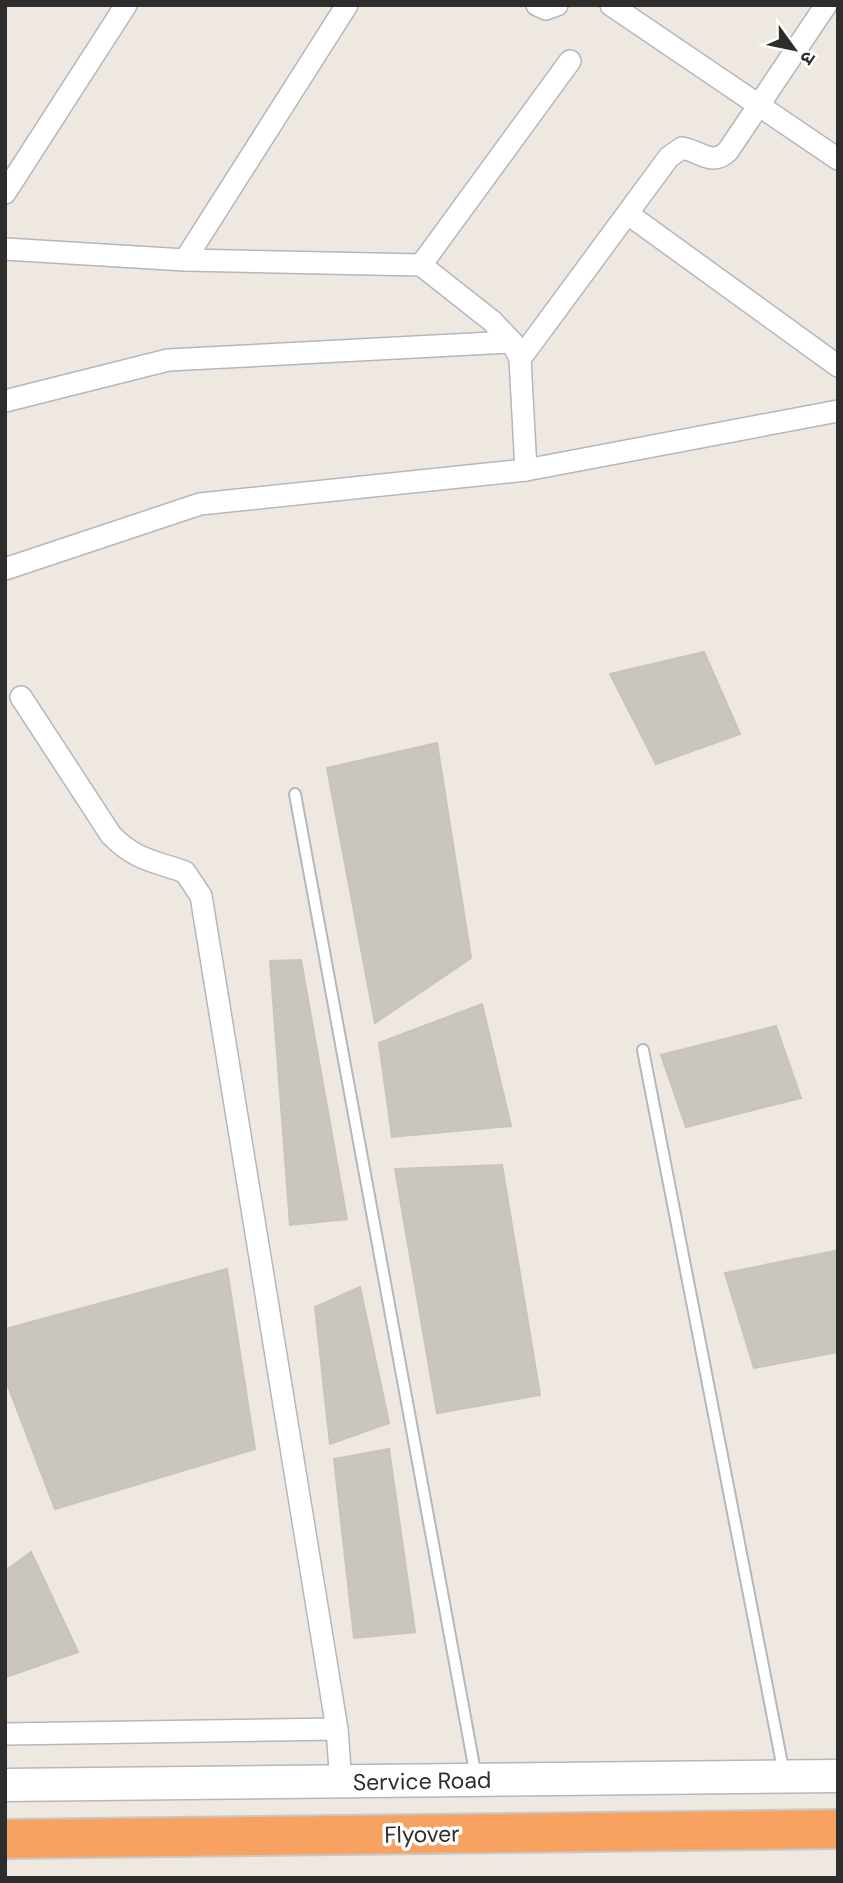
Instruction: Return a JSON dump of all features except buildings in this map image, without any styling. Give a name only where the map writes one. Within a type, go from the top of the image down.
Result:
[{"type":"highway","name":"Flyover","points":[[5,1839],[838,1829]]},
{"type":"street","points":[[5,193],[126,5]]},
{"type":"street","points":[[185,260],[347,5]]},
{"type":"street","points":[[537,5],[546,9],[557,5]]},
{"type":"street","points":[[611,5],[838,159]]},
{"type":"street","points":[[5,401],[168,360],[516,351],[628,214],[675,151],[682,148],[707,158],[722,158],[826,5]]},
{"type":"street","points":[[421,265],[570,61]]},
{"type":"street","points":[[628,214],[838,366]]},
{"type":"street","points":[[5,249],[185,260],[421,265],[492,321],[516,351],[526,418],[526,470]]},
{"type":"street","points":[[5,569],[200,504],[526,470],[838,411]]},
{"type":"street","points":[[21,697],[111,835],[126,851],[143,860],[186,872],[201,896],[337,1729],[341,1783]]},
{"type":"street","points":[[5,1734],[337,1729]]},
{"type":"street","name":"Service Road","points":[[5,1785],[838,1776]]},
{"type":"lane","points":[[295,794],[477,1780]]},
{"type":"lane","points":[[643,1049],[784,1777]]}]
